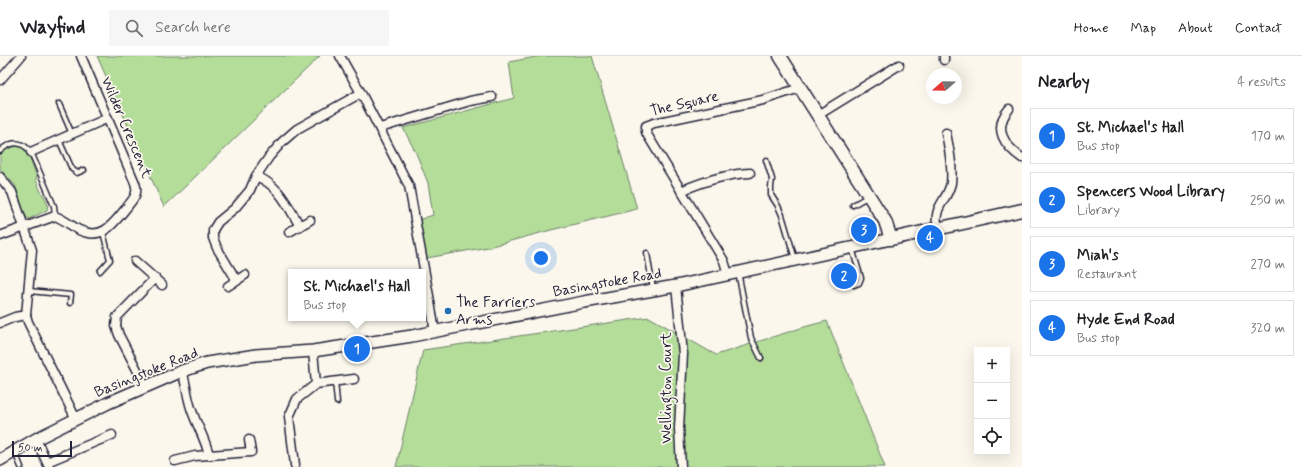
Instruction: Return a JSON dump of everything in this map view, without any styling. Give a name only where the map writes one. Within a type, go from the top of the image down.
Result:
[{"type":"main road","points":[[780,56],[870,196],[885,221],[891,239]]},
{"type":"main road","name":"Basingstoke Road","points":[[891,239],[1022,210]]},
{"type":"street","points":[[0,80],[21,56]]},
{"type":"street","name":"Wilder Crescent","points":[[81,56],[137,190],[135,197],[111,226],[103,232]]},
{"type":"street","points":[[340,56],[380,128],[409,186],[424,269]]},
{"type":"street","points":[[818,115],[899,64]]},
{"type":"street","name":"The Square","points":[[733,273],[724,261],[648,136],[646,126],[763,100],[800,88]]},
{"type":"street","points":[[237,280],[217,248],[211,229],[235,208],[250,190],[256,176],[269,157],[282,142],[297,129],[361,94]]},
{"type":"street","points":[[380,128],[470,101],[492,97]]},
{"type":"street","points":[[1009,109],[1001,124],[1002,136],[1008,147],[1022,158]]},
{"type":"street","points":[[31,152],[108,118]]},
{"type":"street","points":[[938,229],[936,221],[938,208],[948,193],[951,182],[950,158],[946,133]]},
{"type":"street","points":[[681,191],[710,180],[735,174],[750,173]]},
{"type":"street","points":[[256,176],[269,182],[278,190],[300,226]]},
{"type":"street","points":[[0,177],[12,192],[32,250],[26,315],[30,327],[76,419]]},
{"type":"street","points":[[0,236],[55,216],[64,219],[79,230],[87,232],[103,232]]},
{"type":"street","points":[[289,232],[310,220]]},
{"type":"street","name":"Basingstoke Road","points":[[0,460],[36,439],[108,403],[182,371],[207,363],[228,359],[313,351],[435,332],[584,302],[676,286],[891,239]]},
{"type":"street","points":[[135,260],[162,284]]},
{"type":"street","points":[[228,286],[245,276]]},
{"type":"street","points":[[146,387],[119,335],[116,326],[117,317],[155,278]]},
{"type":"street","points":[[426,280],[435,332]]},
{"type":"street","name":"Wellington Court","points":[[676,286],[683,354],[680,428],[681,467]]},
{"type":"street","points":[[0,323],[26,315]]},
{"type":"street","points":[[313,351],[316,384]]},
{"type":"street","points":[[182,371],[187,385],[191,408],[206,442],[209,455]]},
{"type":"street","points":[[295,465],[289,417],[297,399],[316,384],[354,379]]},
{"type":"street","points":[[36,439],[48,465],[112,435]]},
{"type":"street","points":[[175,461],[196,456],[250,455],[249,440]]},
{"type":"lane","points":[[59,104],[72,134]]},
{"type":"lane","points":[[59,139],[72,169],[77,173],[84,170]]},
{"type":"lane","points":[[0,151],[5,146],[19,143],[26,145],[31,152],[54,206],[55,216]]},
{"type":"lane","points":[[766,160],[772,179],[771,195],[782,216],[795,259]]},
{"type":"lane","points":[[853,205],[870,196]]},
{"type":"lane","points":[[100,271],[110,260],[103,232]]},
{"type":"lane","points":[[852,248],[861,278],[858,283],[854,285]]},
{"type":"lane","points":[[647,253],[653,290]]},
{"type":"lane","points":[[733,273],[752,338],[761,358]]},
{"type":"lane","points":[[29,291],[71,296],[70,303]]},
{"type":"lane","points":[[335,381],[337,402]]},
{"type":"lane","points":[[14,452],[21,467]]},
{"type":"green space","points":[[97,56],[320,56],[164,207]]},
{"type":"green space","points":[[541,56],[592,56],[637,209],[488,247],[427,258],[418,220],[433,215],[428,183],[416,153],[403,128],[514,98],[509,62]]},
{"type":"green space","points":[[17,146],[21,147],[28,154],[37,177],[36,180],[48,205],[47,210],[29,219],[26,217],[15,185],[0,169],[0,154],[6,149]]},
{"type":"green space","points":[[649,317],[716,355],[827,321],[885,467],[396,467],[423,350]]},
{"type":"place","name":"Miah's","points":[[864,230]]},
{"type":"place","name":"Hyde End Road","points":[[930,238]]},
{"type":"place","name":"Spencers Wood Library","points":[[844,276]]},
{"type":"place","name":"The Farriers Arms","points":[[448,311]]},
{"type":"place","name":"St. Michael's Hall","points":[[357,349]]}]
